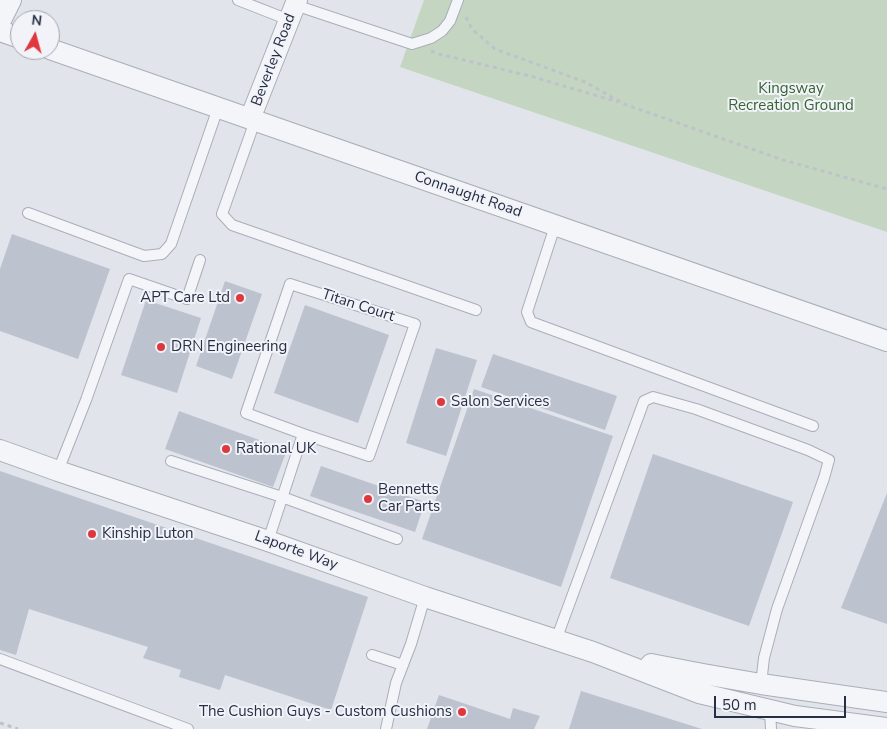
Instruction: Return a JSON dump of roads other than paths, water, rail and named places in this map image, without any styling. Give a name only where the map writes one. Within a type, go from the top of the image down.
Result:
[{"type":"street","points":[[0,22],[10,0]]},
{"type":"street","name":"Beverley Road","points":[[253,120],[294,8]]},
{"type":"street","name":"Connaught Road","points":[[60,53],[887,341]]},
{"type":"street","name":"Laporte Way","points":[[0,450],[268,540],[425,598],[593,652],[770,720],[795,716],[887,728]]},
{"type":"street","name":"Laporte Way","points":[[593,652],[761,684],[887,702]]},
{"type":"lane","points":[[238,0],[294,8],[412,44],[431,38],[442,31],[460,4]]},
{"type":"lane","points":[[28,213],[144,256],[162,254],[171,244],[218,108]]},
{"type":"lane","points":[[253,120],[222,214],[232,225],[476,310]]},
{"type":"lane","points":[[555,226],[527,312],[531,322],[813,426]]},
{"type":"lane","points":[[58,470],[86,400],[129,279],[187,299],[200,260]]},
{"type":"lane","name":"Titan Court","points":[[290,284],[415,324],[369,456],[303,434],[246,414],[290,284]]},
{"type":"lane","points":[[556,640],[644,401],[653,397],[696,409],[808,450],[829,460],[778,609],[764,658],[761,684]]},
{"type":"lane","points":[[268,540],[303,434]]},
{"type":"lane","points":[[171,461],[282,497],[397,538]]},
{"type":"lane","points":[[386,729],[396,683],[411,644],[425,598]]},
{"type":"lane","points":[[372,655],[403,665]]},
{"type":"lane","points":[[0,659],[188,729]]},
{"type":"place","name":"APT Care Ltd","points":[[240,298]]},
{"type":"place","name":"DRN Engineering","points":[[161,347]]},
{"type":"place","name":"Salon Services","points":[[441,402]]},
{"type":"place","name":"Rational UK","points":[[226,449]]},
{"type":"place","name":"Bennetts Car Parts","points":[[368,499]]},
{"type":"place","name":"Kinship Luton","points":[[92,534]]},
{"type":"place","name":"The Cushion Guys - Custom Cushions","points":[[462,712]]},
{"type":"park label","name":"Kingsway Recreation Ground","points":[[791,98]]}]
